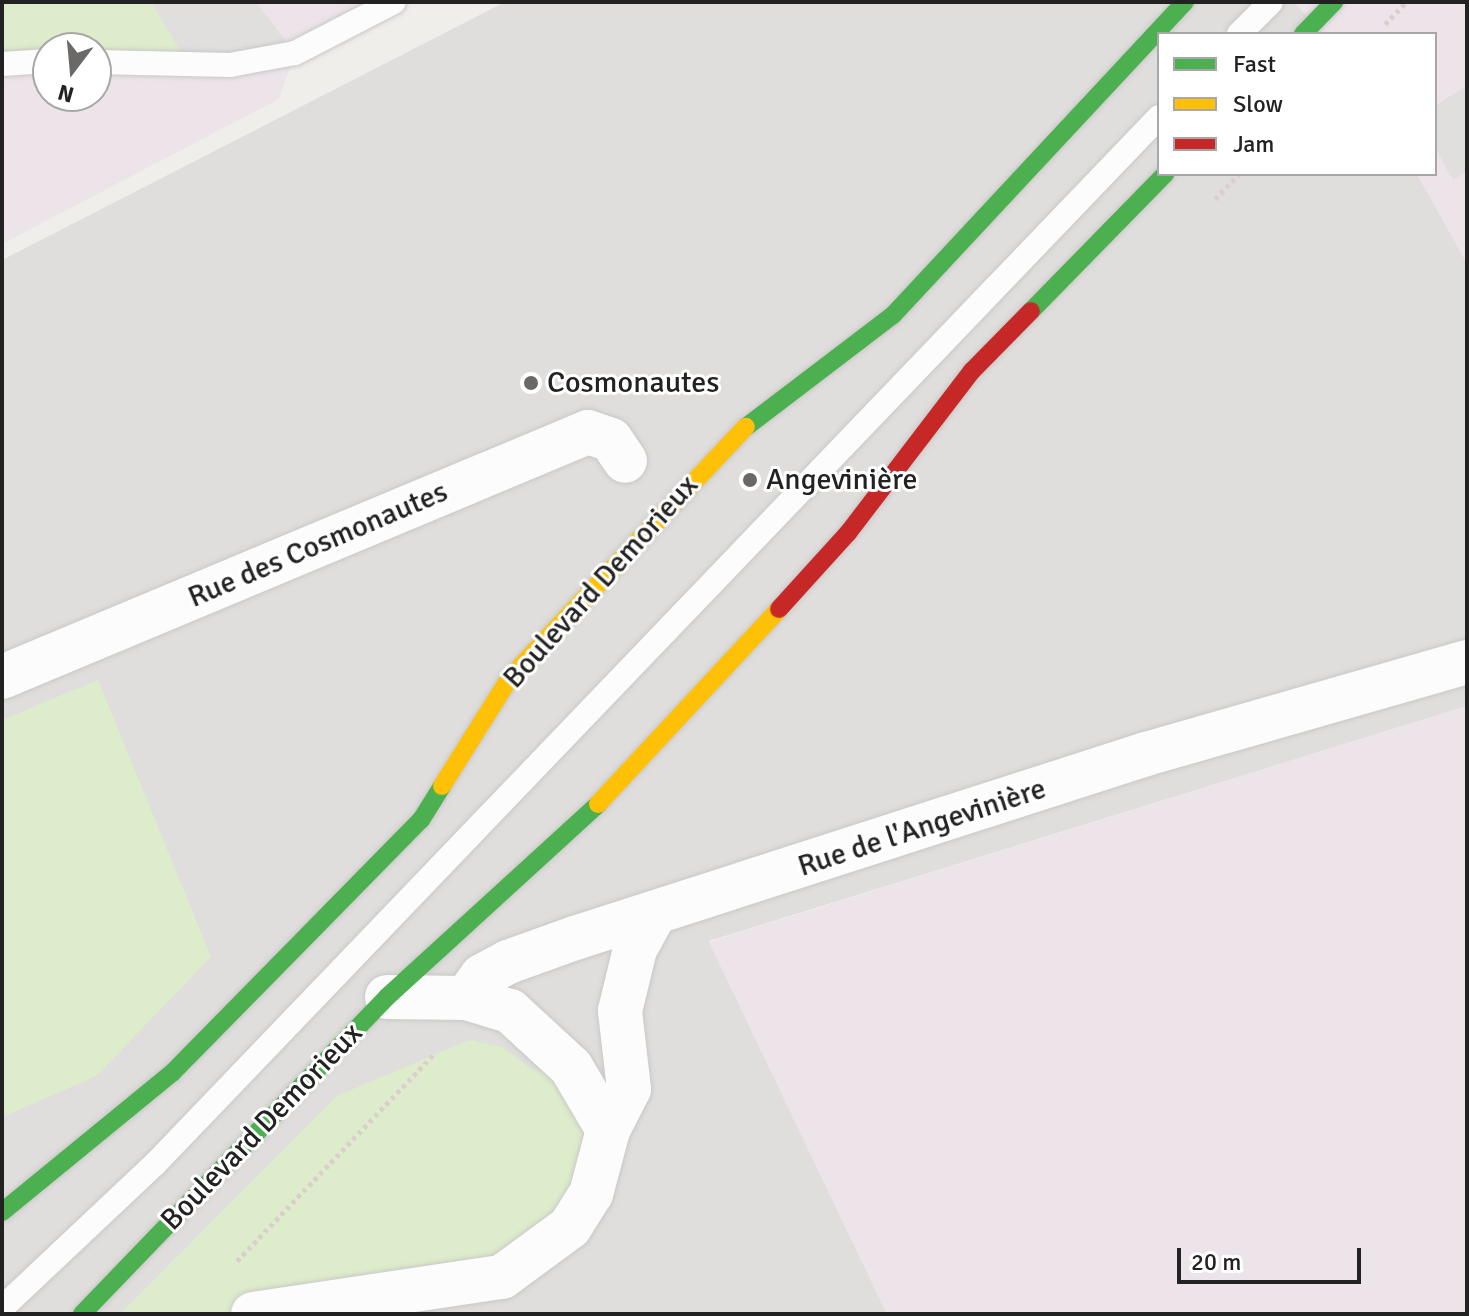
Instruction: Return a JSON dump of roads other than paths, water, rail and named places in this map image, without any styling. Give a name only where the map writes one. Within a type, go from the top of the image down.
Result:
[{"type":"main road","name":"Boulevard Demorieux","points":[[2,1212],[172,1073],[421,820],[509,679],[736,435],[893,315],[1185,2]]},
{"type":"main road","points":[[1305,32],[1334,2]]},
{"type":"main road","name":"Boulevard Demorieux","points":[[82,1314],[387,997],[620,784],[848,533],[972,371],[1163,176]]},
{"type":"street","name":"Rue des Cosmonautes","points":[[2,677],[588,432],[611,440],[625,461]]},
{"type":"street","name":"Rue de l'Angevinière","points":[[466,998],[482,976],[508,962],[1146,754],[1467,662]]},
{"type":"street","points":[[253,1314],[464,1287],[525,1266],[570,1227],[591,1194],[608,1130],[629,1089],[619,1028],[626,980],[653,917]]},
{"type":"street","points":[[387,997],[466,998],[510,1011],[551,1043],[608,1130]]},
{"type":"lane","points":[[112,62],[230,65],[295,53],[394,2]]},
{"type":"lane","points":[[1241,32],[1271,2]]},
{"type":"lane","points":[[2,64],[32,62]]},
{"type":"lane","points":[[2,1308],[154,1165],[1157,119]]},
{"type":"place","name":"Cosmonautes","points":[[531,383]]},
{"type":"place","name":"Angevinière","points":[[750,480]]}]
